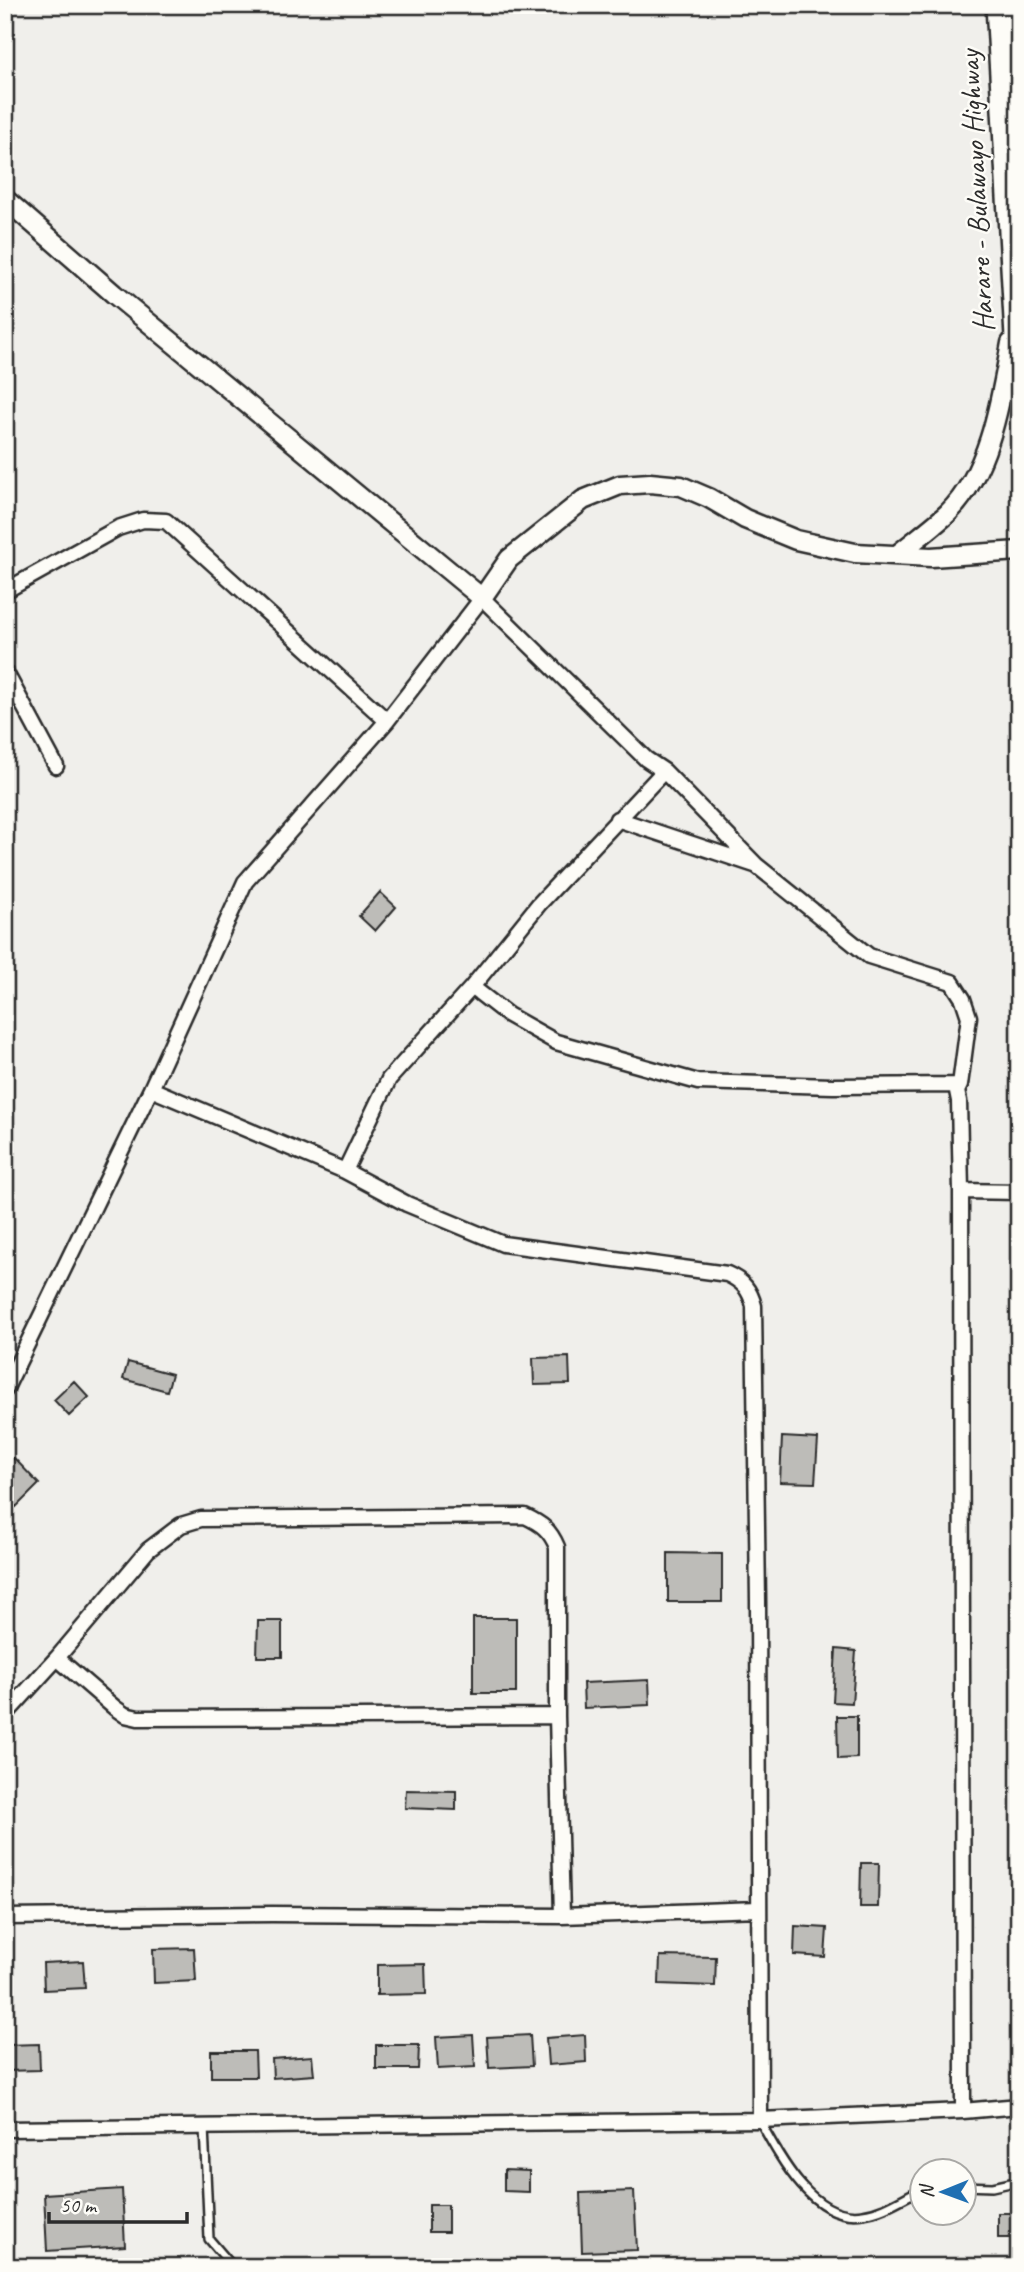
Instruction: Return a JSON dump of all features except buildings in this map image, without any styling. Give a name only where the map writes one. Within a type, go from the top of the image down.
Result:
[{"type":"highway","name":"Harare - Bulawayo Highway","points":[[998,5],[1014,326],[1019,372]]},
{"type":"street","points":[[5,199],[114,294],[482,598],[646,759],[664,771],[756,865],[869,956],[951,982],[963,999],[969,1017],[960,1086],[957,1091],[961,1191],[963,2111]]},
{"type":"street","points":[[898,554],[950,511],[973,480],[999,412],[1014,326]]},
{"type":"street","points":[[5,1390],[151,1089],[245,882],[387,720],[509,559],[583,500],[620,485],[650,483],[681,486],[709,498],[745,519],[796,540],[855,553],[951,557],[1019,551]]},
{"type":"street","points":[[5,591],[118,527],[143,520],[166,522],[387,720]]},
{"type":"street","points":[[5,671],[56,766]]},
{"type":"street","points":[[345,1171],[389,1079],[472,987],[539,904],[664,771]]},
{"type":"street","points":[[617,819],[756,865]]},
{"type":"street","points":[[472,987],[508,1015],[556,1042],[698,1082],[960,1086]]},
{"type":"street","points":[[151,1089],[345,1171],[407,1205],[503,1244],[727,1274],[745,1284],[752,1295],[758,1601],[760,2120]]},
{"type":"street","points":[[961,1191],[1019,1192]]},
{"type":"street","points":[[5,1714],[57,1658],[148,1550],[181,1525],[201,1519],[525,1516],[542,1524],[551,1533],[557,1547],[557,1716],[562,1916]]},
{"type":"street","points":[[57,1658],[115,1708],[125,1715],[138,1718],[557,1716]]},
{"type":"street","points":[[5,1917],[272,1914],[562,1916],[758,1909]]},
{"type":"street","points":[[5,2129],[760,2120],[1019,2106]]},
{"type":"lane","points":[[760,2120],[783,2162],[802,2188],[828,2206],[846,2214],[862,2215],[896,2205],[908,2198]]},
{"type":"lane","points":[[204,2126],[209,2239],[233,2267]]},
{"type":"lane","points":[[978,2186],[992,2187],[1019,2181]]}]
